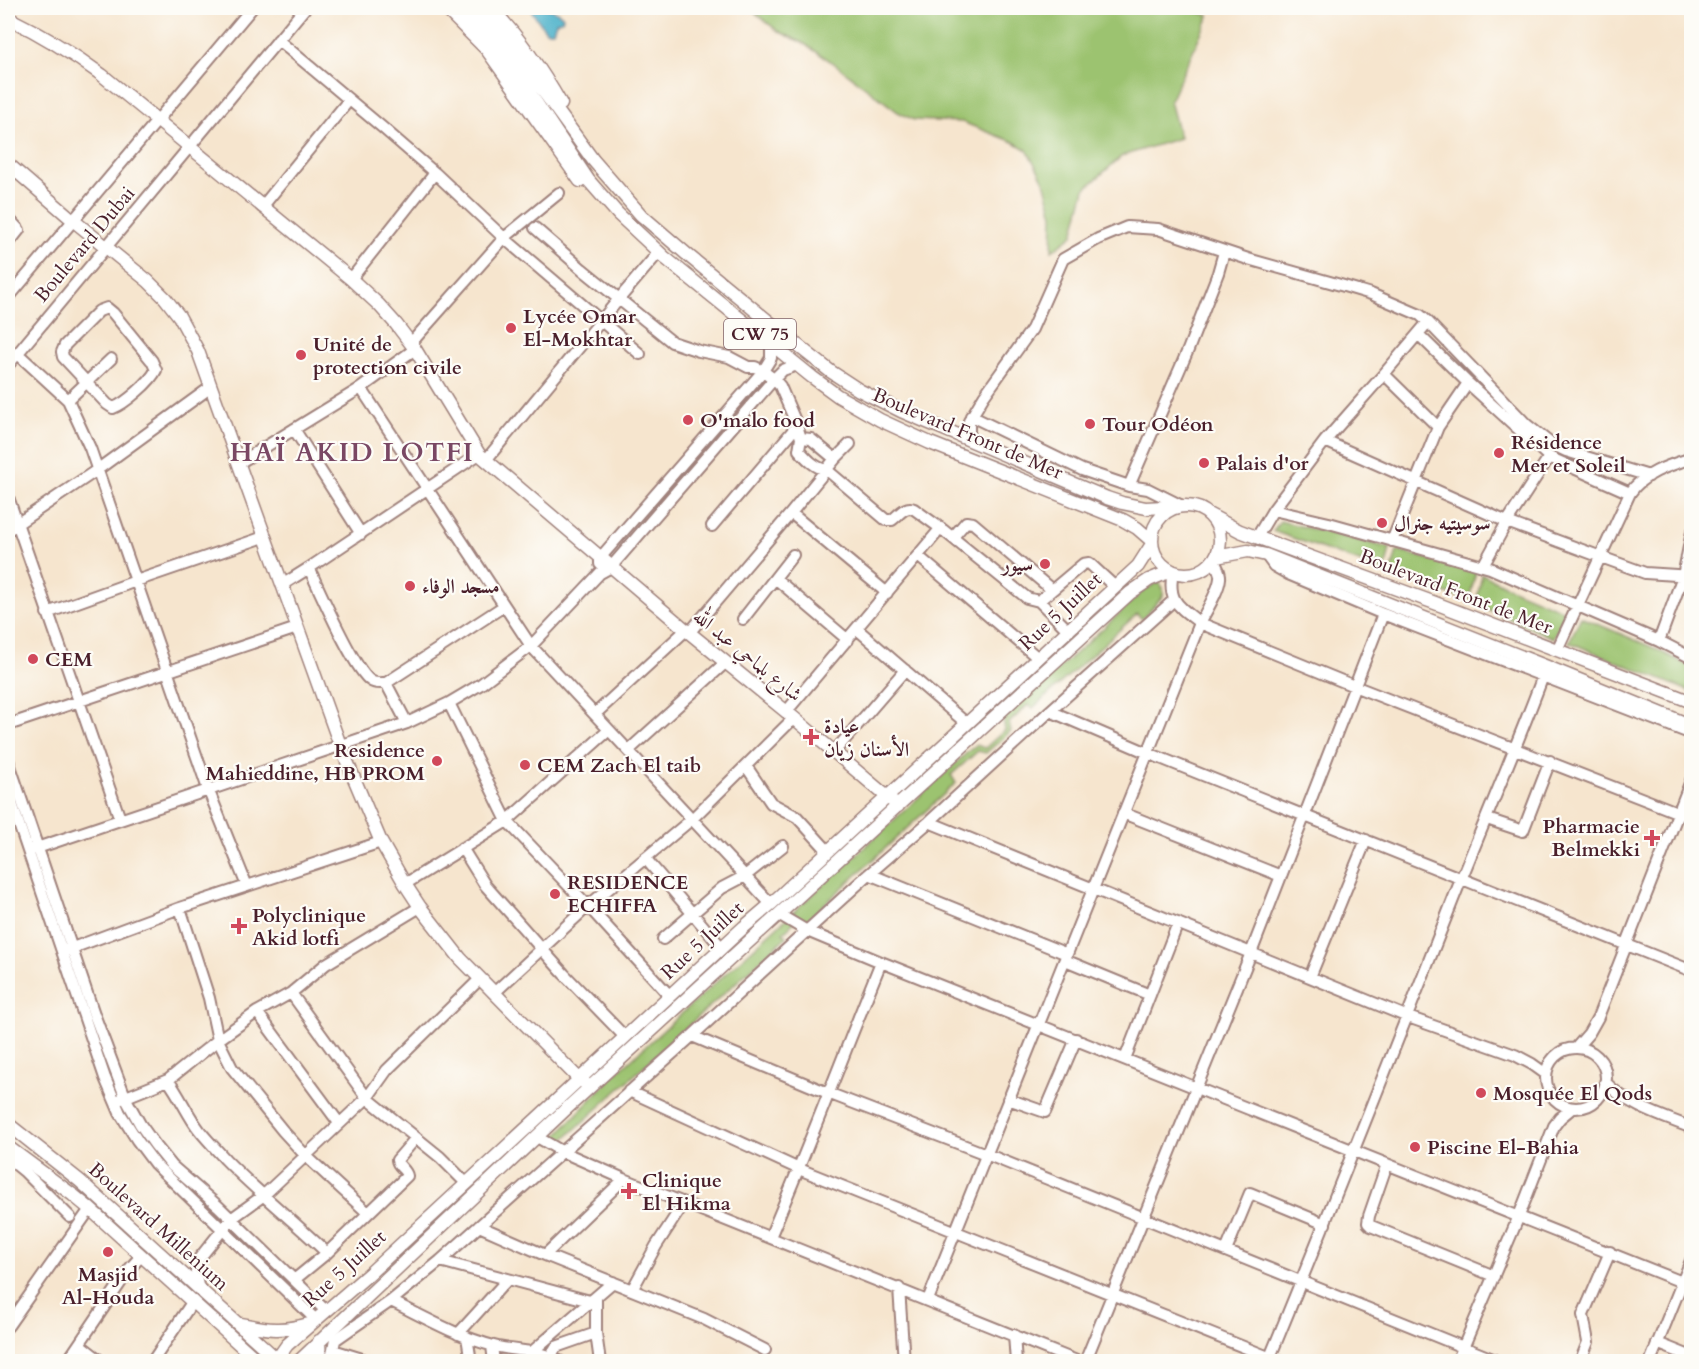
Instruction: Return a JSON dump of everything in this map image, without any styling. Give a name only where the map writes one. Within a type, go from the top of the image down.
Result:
[{"type":"main road","points":[[445,8],[487,50],[577,177],[595,196],[618,214]]},
{"type":"main road","name":"Boulevard Front de Mer","points":[[460,8],[489,36],[511,64],[589,181],[618,214],[659,252],[797,365],[838,396],[880,420],[930,443],[1123,520],[1137,528],[1152,543]]},
{"type":"main road","name":"CW 75","points":[[476,8],[503,37],[593,160],[641,215],[830,371],[859,390],[901,411],[1122,503],[1146,508],[1182,506]]},
{"type":"main road","points":[[491,8],[523,44],[547,80],[593,160]]},
{"type":"main road","name":"شارع بلماحي عبد الله","points":[[8,18],[72,53],[102,75],[351,279],[396,324],[413,346],[482,457],[600,558],[605,570],[687,631],[898,806]]},
{"type":"main road","points":[[8,164],[148,281],[179,316],[198,351],[340,745],[381,842],[420,907],[460,958],[579,1079],[591,1087]]},
{"type":"main road","points":[[1182,506],[1193,507],[1208,514],[1214,521],[1220,539],[1215,559],[1195,573],[1172,571],[1157,557],[1152,543],[1153,532],[1160,518],[1167,512],[1182,506]]},
{"type":"main road","name":"Boulevard Front de Mer","points":[[1208,514],[1240,531],[1692,702]]},
{"type":"main road","name":"Rue 5 Juillet","points":[[277,1361],[287,1345],[370,1273],[1138,566],[1152,543]]},
{"type":"main road","name":"Boulevard Front de Mer","points":[[1215,559],[1248,551],[1266,555],[1692,726]]},
{"type":"main road","name":"Rue 5 Juillet","points":[[298,1362],[328,1341],[537,1137],[1130,593],[1149,580],[1172,571]]},
{"type":"main road","name":"Boulevard Millenium","points":[[8,1124],[80,1181],[277,1361]]},
{"type":"main road","name":"Boulevard Millenium","points":[[9,1154],[73,1195],[90,1209],[259,1362]]},
{"type":"main road","points":[[239,1324],[285,1329],[314,1321]]},
{"type":"main road","points":[[320,1362],[328,1341]]},
{"type":"street","points":[[8,298],[252,8]]},
{"type":"street","name":"Boulevard Dubai","points":[[8,365],[305,8]]},
{"type":"street","points":[[278,40],[435,173],[504,238],[640,354]]},
{"type":"street","points":[[262,207],[349,100]]},
{"type":"street","points":[[351,279],[435,173]]},
{"type":"street","points":[[239,463],[361,388],[413,346],[504,238],[559,193]]},
{"type":"street","points":[[8,218],[19,230],[8,244]]},
{"type":"street","points":[[535,228],[672,342],[699,351],[729,357],[748,367],[755,367],[774,379],[780,386],[798,432],[799,450],[810,462],[820,469],[827,470],[886,520],[892,520],[905,508],[912,508],[953,537],[1026,598],[1039,601],[1068,631]]},
{"type":"street","points":[[969,439],[971,416],[1032,329],[1063,259],[1098,239],[1127,228],[1158,229],[1224,252],[1371,294],[1420,315],[1527,425],[1551,444],[1566,451],[1649,476]]},
{"type":"street","points":[[282,585],[427,490],[482,457],[659,252]]},
{"type":"street","points":[[1129,486],[1188,350],[1224,252]]},
{"type":"street","points":[[107,308],[152,361],[156,370],[152,378],[122,404],[113,408],[86,382],[63,357],[62,348],[99,311],[107,308]]},
{"type":"street","points":[[1257,537],[1272,510],[1324,441],[1428,322]]},
{"type":"street","points":[[1418,334],[1549,457],[1630,493]]},
{"type":"street","points":[[600,558],[763,371],[771,358],[771,343]]},
{"type":"street","points":[[17,353],[68,400],[90,448],[208,789],[247,886]]},
{"type":"street","points":[[68,400],[111,359]]},
{"type":"street","points":[[32,850],[406,723],[449,703],[481,684],[531,646],[605,570],[774,379],[783,370],[797,365]]},
{"type":"street","points":[[1384,374],[1438,427]]},
{"type":"street","points":[[1392,541],[1438,427],[1468,383]]},
{"type":"street","points":[[12,527],[97,470],[211,387]]},
{"type":"street","points":[[361,388],[531,646],[771,904]]},
{"type":"street","points":[[971,416],[1082,470],[1129,486],[1148,489],[1182,506]]},
{"type":"street","points":[[294,429],[361,534]]},
{"type":"street","points":[[798,432],[811,439],[835,459]]},
{"type":"street","points":[[712,526],[798,432]]},
{"type":"street","points":[[1324,441],[1507,522],[1601,557],[1646,573],[1688,576]]},
{"type":"street","points":[[595,714],[687,631],[849,444]]},
{"type":"street","points":[[1482,566],[1549,457]]},
{"type":"street","points":[[1557,650],[1634,486],[1677,462],[1692,458]]},
{"type":"street","points":[[8,497],[12,527],[47,613],[120,819]]},
{"type":"street","points":[[1272,510],[1329,523],[1482,566],[1577,605],[1692,658]]},
{"type":"street","points":[[791,513],[887,593]]},
{"type":"street","points":[[953,537],[966,522],[973,523],[1052,590]]},
{"type":"street","points":[[494,993],[588,906],[692,819],[746,766],[941,528]]},
{"type":"street","points":[[1659,641],[1688,576],[1692,532]]},
{"type":"street","points":[[47,613],[264,537]]},
{"type":"street","points":[[743,619],[793,555]]},
{"type":"street","points":[[1266,555],[1274,566],[1288,574],[1383,614],[1692,734]]},
{"type":"street","points":[[918,556],[1038,658]]},
{"type":"street","points":[[927,1300],[1200,622],[1219,585],[1221,578],[1215,559]]},
{"type":"street","points":[[1039,601],[1083,564],[1089,563],[1115,587]]},
{"type":"street","points":[[309,568],[358,665],[371,681],[378,683],[386,683],[504,606]]},
{"type":"street","points":[[1172,571],[1170,584],[1174,600],[1183,610],[1200,622],[1354,686],[1692,818]]},
{"type":"street","points":[[775,578],[848,640]]},
{"type":"street","points":[[328,1341],[391,1301],[440,1261],[1174,600]]},
{"type":"street","points":[[1085,1362],[1251,953],[1383,614]]},
{"type":"street","points":[[8,725],[297,628]]},
{"type":"street","points":[[857,628],[966,723]]},
{"type":"street","points":[[628,750],[725,663]]},
{"type":"street","points":[[834,752],[905,670]]},
{"type":"street","points":[[1269,1359],[1543,676]]},
{"type":"street","points":[[386,683],[406,723]]},
{"type":"street","points":[[449,703],[507,821],[670,996]]},
{"type":"street","points":[[1050,711],[1461,880],[1692,970]]},
{"type":"street","points":[[405,884],[507,821],[609,730]]},
{"type":"street","points":[[8,760],[32,850]]},
{"type":"street","points":[[1486,819],[1523,831],[1550,761]]},
{"type":"street","points":[[746,766],[771,803],[797,817],[828,851]]},
{"type":"street","points":[[1576,1048],[1592,1053],[1601,1063],[1605,1082],[1602,1093],[1594,1102],[1583,1107],[1572,1108],[1556,1100],[1548,1088],[1546,1074],[1551,1061],[1560,1053],[1576,1048],[1589,1033],[1598,1017],[1692,778]]},
{"type":"street","points":[[8,792],[32,850],[120,1099],[137,1140],[155,1164],[314,1321]]},
{"type":"street","points":[[1124,813],[1281,876]]},
{"type":"street","points":[[929,822],[1408,1017],[1524,1060],[1546,1074]]},
{"type":"street","points":[[1310,977],[1366,840]]},
{"type":"street","points":[[67,950],[180,908],[381,842]]},
{"type":"street","points":[[663,939],[722,888],[745,876],[783,846]]},
{"type":"street","points":[[462,848],[484,885],[625,1037]]},
{"type":"street","points":[[645,858],[722,948]]},
{"type":"street","points":[[869,874],[1150,995]]},
{"type":"street","points":[[120,1099],[168,1080],[257,1012],[291,993],[326,964],[420,907]]},
{"type":"street","points":[[180,908],[209,998],[218,1040],[232,1068],[306,1156],[368,1213]]},
{"type":"street","points":[[780,915],[807,931],[881,962],[1687,1284]]},
{"type":"street","points":[[1125,1059],[1178,923]]},
{"type":"street","points":[[770,1237],[800,1169],[881,962]]},
{"type":"street","points":[[198,1287],[196,1272],[198,1260],[231,1219],[264,1195],[367,1098],[387,1070],[480,979]]},
{"type":"street","points":[[291,993],[367,1098],[440,1157],[466,1183]]},
{"type":"street","points":[[257,1012],[339,1123]]},
{"type":"street","points":[[1589,1033],[1592,1053]]},
{"type":"street","points":[[692,1036],[828,1093],[986,1154],[1500,1362]]},
{"type":"street","points":[[1008,1099],[1045,1112],[1076,1039]]},
{"type":"street","points":[[1524,1060],[1551,1061]]},
{"type":"street","points":[[168,1080],[199,1130],[244,1178],[327,1253]]},
{"type":"street","points":[[1605,1082],[1622,1098],[1692,1128]]},
{"type":"street","points":[[629,1091],[800,1169],[1281,1362]]},
{"type":"street","points":[[1598,1098],[1622,1098]]},
{"type":"street","points":[[120,1099],[172,1166],[231,1219],[326,1311]]},
{"type":"street","points":[[1457,1362],[1556,1123],[1556,1100]]},
{"type":"street","points":[[1556,1123],[1572,1108]]},
{"type":"street","points":[[537,1137],[563,1152],[624,1179],[1079,1362]]},
{"type":"street","points":[[294,1280],[327,1253],[407,1176],[397,1160],[416,1138]]},
{"type":"street","points":[[9,1154],[70,1217]]},
{"type":"street","points":[[1387,1164],[1368,1223],[1494,1276]]},
{"type":"street","points":[[545,1255],[624,1179]]},
{"type":"street","points":[[1226,1251],[1250,1193],[1325,1224]]},
{"type":"street","points":[[72,1235],[70,1217],[73,1195]]},
{"type":"street","points":[[632,1290],[656,1246],[684,1203]]},
{"type":"street","points":[[8,1326],[90,1209]]},
{"type":"street","points":[[479,1226],[704,1319],[765,1350]]},
{"type":"street","points":[[1580,1362],[1588,1342],[1583,1315],[1610,1252]]},
{"type":"street","points":[[67,1362],[141,1256]]},
{"type":"street","points":[[1650,1362],[1657,1343],[1687,1284],[1692,1258]]},
{"type":"street","points":[[440,1261],[593,1299]]},
{"type":"street","points":[[463,1335],[508,1279]]},
{"type":"street","points":[[534,1351],[613,1282]]},
{"type":"street","points":[[899,1288],[904,1362]]},
{"type":"street","points":[[593,1299],[600,1362]]},
{"type":"street","points":[[152,1362],[193,1301]]},
{"type":"street","points":[[391,1301],[492,1346],[534,1351],[561,1362]]},
{"type":"street","points":[[550,1358],[556,1347],[596,1333]]},
{"type":"street","points":[[463,1335],[471,1362]]},
{"type":"street","points":[[1014,1335],[1016,1362]]},
{"type":"street","points":[[328,1341],[330,1362]]},
{"type":"street","points":[[328,1341],[372,1362]]},
{"type":"street","points":[[1657,1343],[1692,1357]]},
{"type":"street","points":[[79,1344],[102,1362]]},
{"type":"street","points":[[492,1346],[494,1362]]},
{"type":"green space","points":[[749,8],[1187,8],[1209,16],[1170,101],[1180,138],[1122,156],[1085,189],[1073,235],[1052,251],[1053,215],[1044,181],[1027,150],[1014,142],[962,122],[914,120],[898,112],[835,64],[803,43],[778,31]]},
{"type":"green space","points":[[1280,521],[1390,548],[1385,571],[1273,531]]},
{"type":"green space","points":[[1397,551],[1476,571],[1469,600],[1440,592],[1391,572]]},
{"type":"green space","points":[[1482,574],[1567,612],[1553,638],[1476,604]]},
{"type":"green space","points":[[1159,582],[1163,588],[1163,596],[1142,619],[1137,614],[1033,708],[1028,705],[1009,723],[1011,731],[986,753],[978,751],[951,775],[956,783],[802,925],[796,920],[783,933],[786,937],[561,1142],[556,1136],[615,1074],[970,750],[976,745],[985,748],[1005,730],[1003,719],[1139,595]]},
{"type":"green space","points":[[1581,617],[1654,648],[1691,667],[1691,692],[1569,642]]},
{"type":"water","points":[[529,8],[552,10],[563,17],[562,20],[556,22],[553,31],[546,31]]},
{"type":"place","name":"Lycée Omar El-Mokhtar","points":[[511,328]]},
{"type":"place","name":"Unité de protection civile","points":[[301,355]]},
{"type":"place","name":"O'malo food","points":[[688,420]]},
{"type":"place","name":"Tour Odéon","points":[[1090,424]]},
{"type":"place","name":"Résidence Mer et Soleil","points":[[1499,453]]},
{"type":"place","name":"Palais d'or","points":[[1204,463]]},
{"type":"place","name":"سوسيتيه جنرال","points":[[1382,523]]},
{"type":"place","name":"سيور","points":[[1045,564]]},
{"type":"place","name":"مسجد الوفاء","points":[[410,586]]},
{"type":"place","name":"CEM","points":[[33,659]]},
{"type":"place","name":"عيادة الأسنان زيان","points":[[811,737]]},
{"type":"place","name":"Residence Mahieddine, HB PROM","points":[[437,761]]},
{"type":"place","name":"CEM Zach El taib","points":[[525,765]]},
{"type":"place","name":"Pharmacie Belmekki","points":[[1652,838]]},
{"type":"place","name":"RESIDENCE ECHIFFA","points":[[555,894]]},
{"type":"place","name":"Polyclinique Akid lotfi","points":[[239,926]]},
{"type":"place","name":"Mosquée El Qods","points":[[1481,1093]]},
{"type":"place","name":"Piscine El-Bahia","points":[[1415,1147]]},
{"type":"place","name":"Clinique El Hikma","points":[[629,1191]]},
{"type":"place","name":"Masjid Al-Houda","points":[[108,1252]]},
{"type":"district","name":"HAÏ AKID LOTFI","points":[[352,452]]}]
